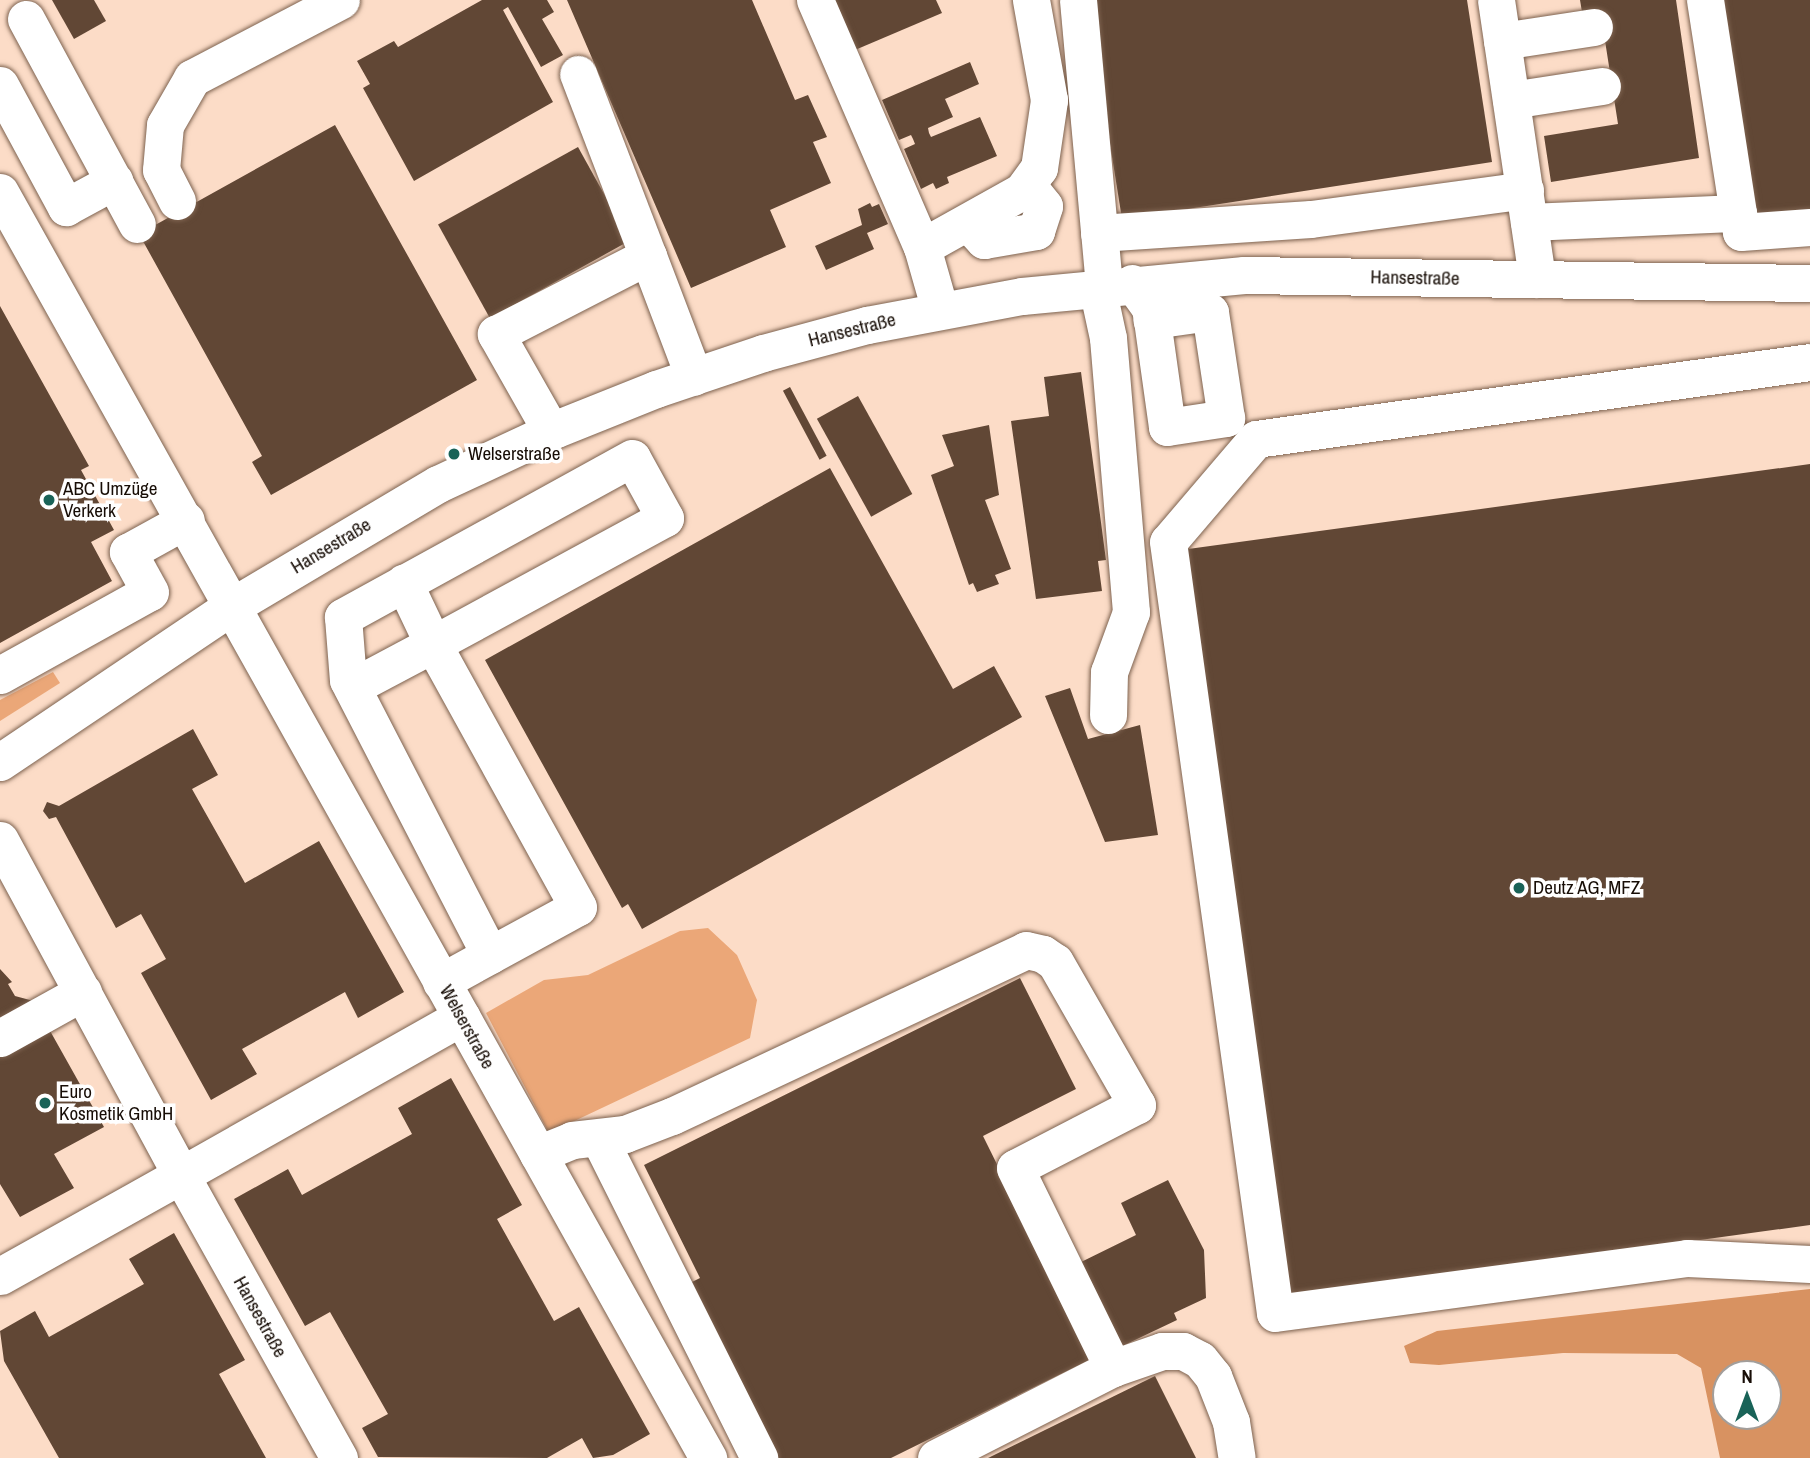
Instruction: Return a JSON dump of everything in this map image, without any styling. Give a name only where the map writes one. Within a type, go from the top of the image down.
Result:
[{"type":"street","points":[[177,201],[161,170],[165,125],[192,78],[341,0]]},
{"type":"street","points":[[815,0],[922,247],[940,310]]},
{"type":"street","points":[[922,247],[969,224],[1027,185],[1039,168],[1049,100],[1031,0]]},
{"type":"street","points":[[1078,0],[1099,233],[1111,285],[1108,338],[1131,612],[1109,672],[1108,716]]},
{"type":"street","points":[[1496,0],[1537,279]]},
{"type":"street","points":[[1705,0],[1741,232],[1810,227]]},
{"type":"street","points":[[26,19],[137,224]]},
{"type":"street","points":[[1502,41],[1580,19]]},
{"type":"street","points":[[578,74],[694,377]]},
{"type":"street","points":[[0,85],[66,207],[114,181]]},
{"type":"street","points":[[1511,100],[1602,86]]},
{"type":"street","points":[[1099,233],[1527,206],[1738,213]]},
{"type":"street","name":"Welserstraße","points":[[4,207],[234,605],[441,982],[708,1458]]},
{"type":"street","points":[[551,431],[496,334],[648,256]]},
{"type":"street","name":"Hansestraße","points":[[0,762],[234,605],[416,496],[551,431],[763,353],[940,310],[1111,285],[1244,275],[1810,283]]},
{"type":"street","points":[[1111,285],[1150,308],[1152,320]]},
{"type":"street","points":[[1810,362],[1256,439],[1168,542],[1275,1313],[1687,1258],[1810,1264]]},
{"type":"street","points":[[352,687],[665,518],[632,458],[342,617],[352,687],[490,956]]},
{"type":"street","points":[[0,676],[150,592],[128,552],[186,520]]},
{"type":"street","points":[[404,583],[433,643],[578,907],[441,982]]},
{"type":"street","name":"Hansestraße","points":[[0,840],[181,1175],[339,1458]]},
{"type":"street","points":[[538,1154],[572,1140],[625,1134],[672,1116],[1026,950],[1043,954],[1055,962],[1137,1105],[1015,1168],[1113,1368]]},
{"type":"street","points":[[0,1038],[83,992]]},
{"type":"street","points":[[0,1276],[461,1017]]},
{"type":"street","points":[[599,1138],[759,1458]]},
{"type":"street","points":[[936,1458],[1113,1368],[1162,1350],[1183,1350],[1200,1360],[1213,1376],[1231,1422],[1237,1458]]},
{"type":"shaded area","points":[[53,672],[60,683],[0,721],[0,700]]},
{"type":"shaded area","points":[[708,928],[737,955],[757,1000],[750,1038],[549,1133],[486,1013],[544,980],[588,975],[680,931]]},
{"type":"shaded area","points":[[1810,1289],[1810,1458],[1720,1458],[1714,1430],[1782,1430],[1782,1360],[1712,1360],[1712,1420],[1701,1368],[1677,1354],[1563,1353],[1439,1365],[1410,1363],[1404,1346],[1437,1331]]},
{"type":"building","points":[[52,0],[94,0],[106,21],[74,39]]},
{"type":"building","points":[[482,0],[547,0],[554,12],[542,19],[563,55],[541,67],[508,7],[503,10],[553,102],[414,181],[363,88],[370,84],[357,61],[394,41],[398,47]]},
{"type":"building","points":[[567,0],[752,0],[795,100],[808,95],[827,137],[813,142],[831,183],[770,210],[786,247],[691,288]]},
{"type":"building","points":[[833,0],[936,0],[942,13],[855,50]]},
{"type":"building","points":[[1087,0],[1467,0],[1492,162],[1122,219]]},
{"type":"building","points":[[1580,0],[1676,0],[1699,158],[1551,182],[1544,136],[1618,124],[1601,15],[1583,18]]},
{"type":"building","points":[[1722,0],[1810,0],[1810,218],[1757,226]]},
{"type":"building","points":[[970,62],[979,84],[945,99],[953,117],[928,128],[929,133],[931,137],[980,117],[997,156],[947,177],[949,183],[936,189],[933,183],[921,189],[904,149],[915,144],[913,139],[911,135],[899,140],[882,100]]},
{"type":"building","points":[[335,125],[477,380],[271,495],[252,462],[262,456],[139,234]]},
{"type":"building","points":[[578,147],[630,241],[490,318],[438,225]]},
{"type":"building","points":[[870,203],[872,207],[879,204],[888,224],[867,233],[874,249],[826,270],[815,246],[862,225],[858,209]]},
{"type":"building","name":"ABC Umzüge Verkerk","points":[[0,306],[89,466],[81,470],[114,530],[91,542],[112,581],[0,643]]},
{"type":"building","points":[[1081,372],[1106,560],[1098,561],[1102,591],[1036,599],[1011,421],[1049,416],[1044,377]]},
{"type":"building","points":[[790,387],[827,456],[820,460],[783,391]]},
{"type":"building","points":[[858,396],[912,494],[871,517],[817,419]]},
{"type":"building","points":[[989,425],[999,495],[985,500],[1011,569],[995,575],[999,584],[977,592],[973,583],[969,585],[931,475],[954,466],[942,435]]},
{"type":"building","name":"Deutz AG, MFZ","points":[[1810,464],[1810,1225],[1284,1297],[1181,550]]},
{"type":"building","points":[[830,468],[953,689],[994,666],[1022,717],[642,929],[628,904],[622,908],[485,660]]},
{"type":"building","points":[[1070,688],[1088,739],[1140,725],[1158,835],[1105,842],[1045,696]]},
{"type":"building","points":[[193,729],[218,775],[192,789],[245,883],[319,841],[404,992],[358,1018],[345,992],[242,1049],[257,1074],[211,1100],[141,973],[166,959],[141,914],[116,928],[56,817],[49,819],[43,811],[47,802],[59,806]]},
{"type":"building","points":[[0,969],[12,982],[8,984],[15,996],[41,1003],[0,1026]]},
{"type":"building","points":[[1020,978],[1076,1089],[983,1136],[1093,1358],[891,1458],[770,1458],[684,1286],[700,1278],[644,1165]]},
{"type":"building","points":[[49,1029],[104,1127],[54,1154],[74,1188],[20,1217],[0,1184],[0,1052]]},
{"type":"building","points":[[451,1078],[522,1205],[497,1219],[554,1321],[579,1307],[650,1434],[613,1455],[593,1458],[582,1438],[547,1458],[378,1457],[362,1428],[388,1414],[330,1312],[305,1326],[234,1199],[288,1169],[302,1195],[412,1134],[398,1108]]},
{"type":"building","points":[[1168,1180],[1204,1250],[1206,1298],[1174,1313],[1177,1320],[1114,1350],[1075,1265],[1136,1235],[1121,1203]]},
{"type":"building","points":[[174,1233],[245,1360],[219,1374],[266,1458],[59,1458],[4,1361],[0,1331],[35,1311],[49,1337],[144,1284],[129,1259]]},
{"type":"building","points":[[1155,1376],[1196,1458],[988,1458]]},
{"type":"place","name":"Welserstraße","points":[[454,454]]},
{"type":"place","name":"ABC Umzüge Verkerk","points":[[49,500]]},
{"type":"place","name":"Deutz AG, MFZ","points":[[1519,888]]},
{"type":"place","name":"Euro Kosmetik GmbH","points":[[45,1103]]}]
